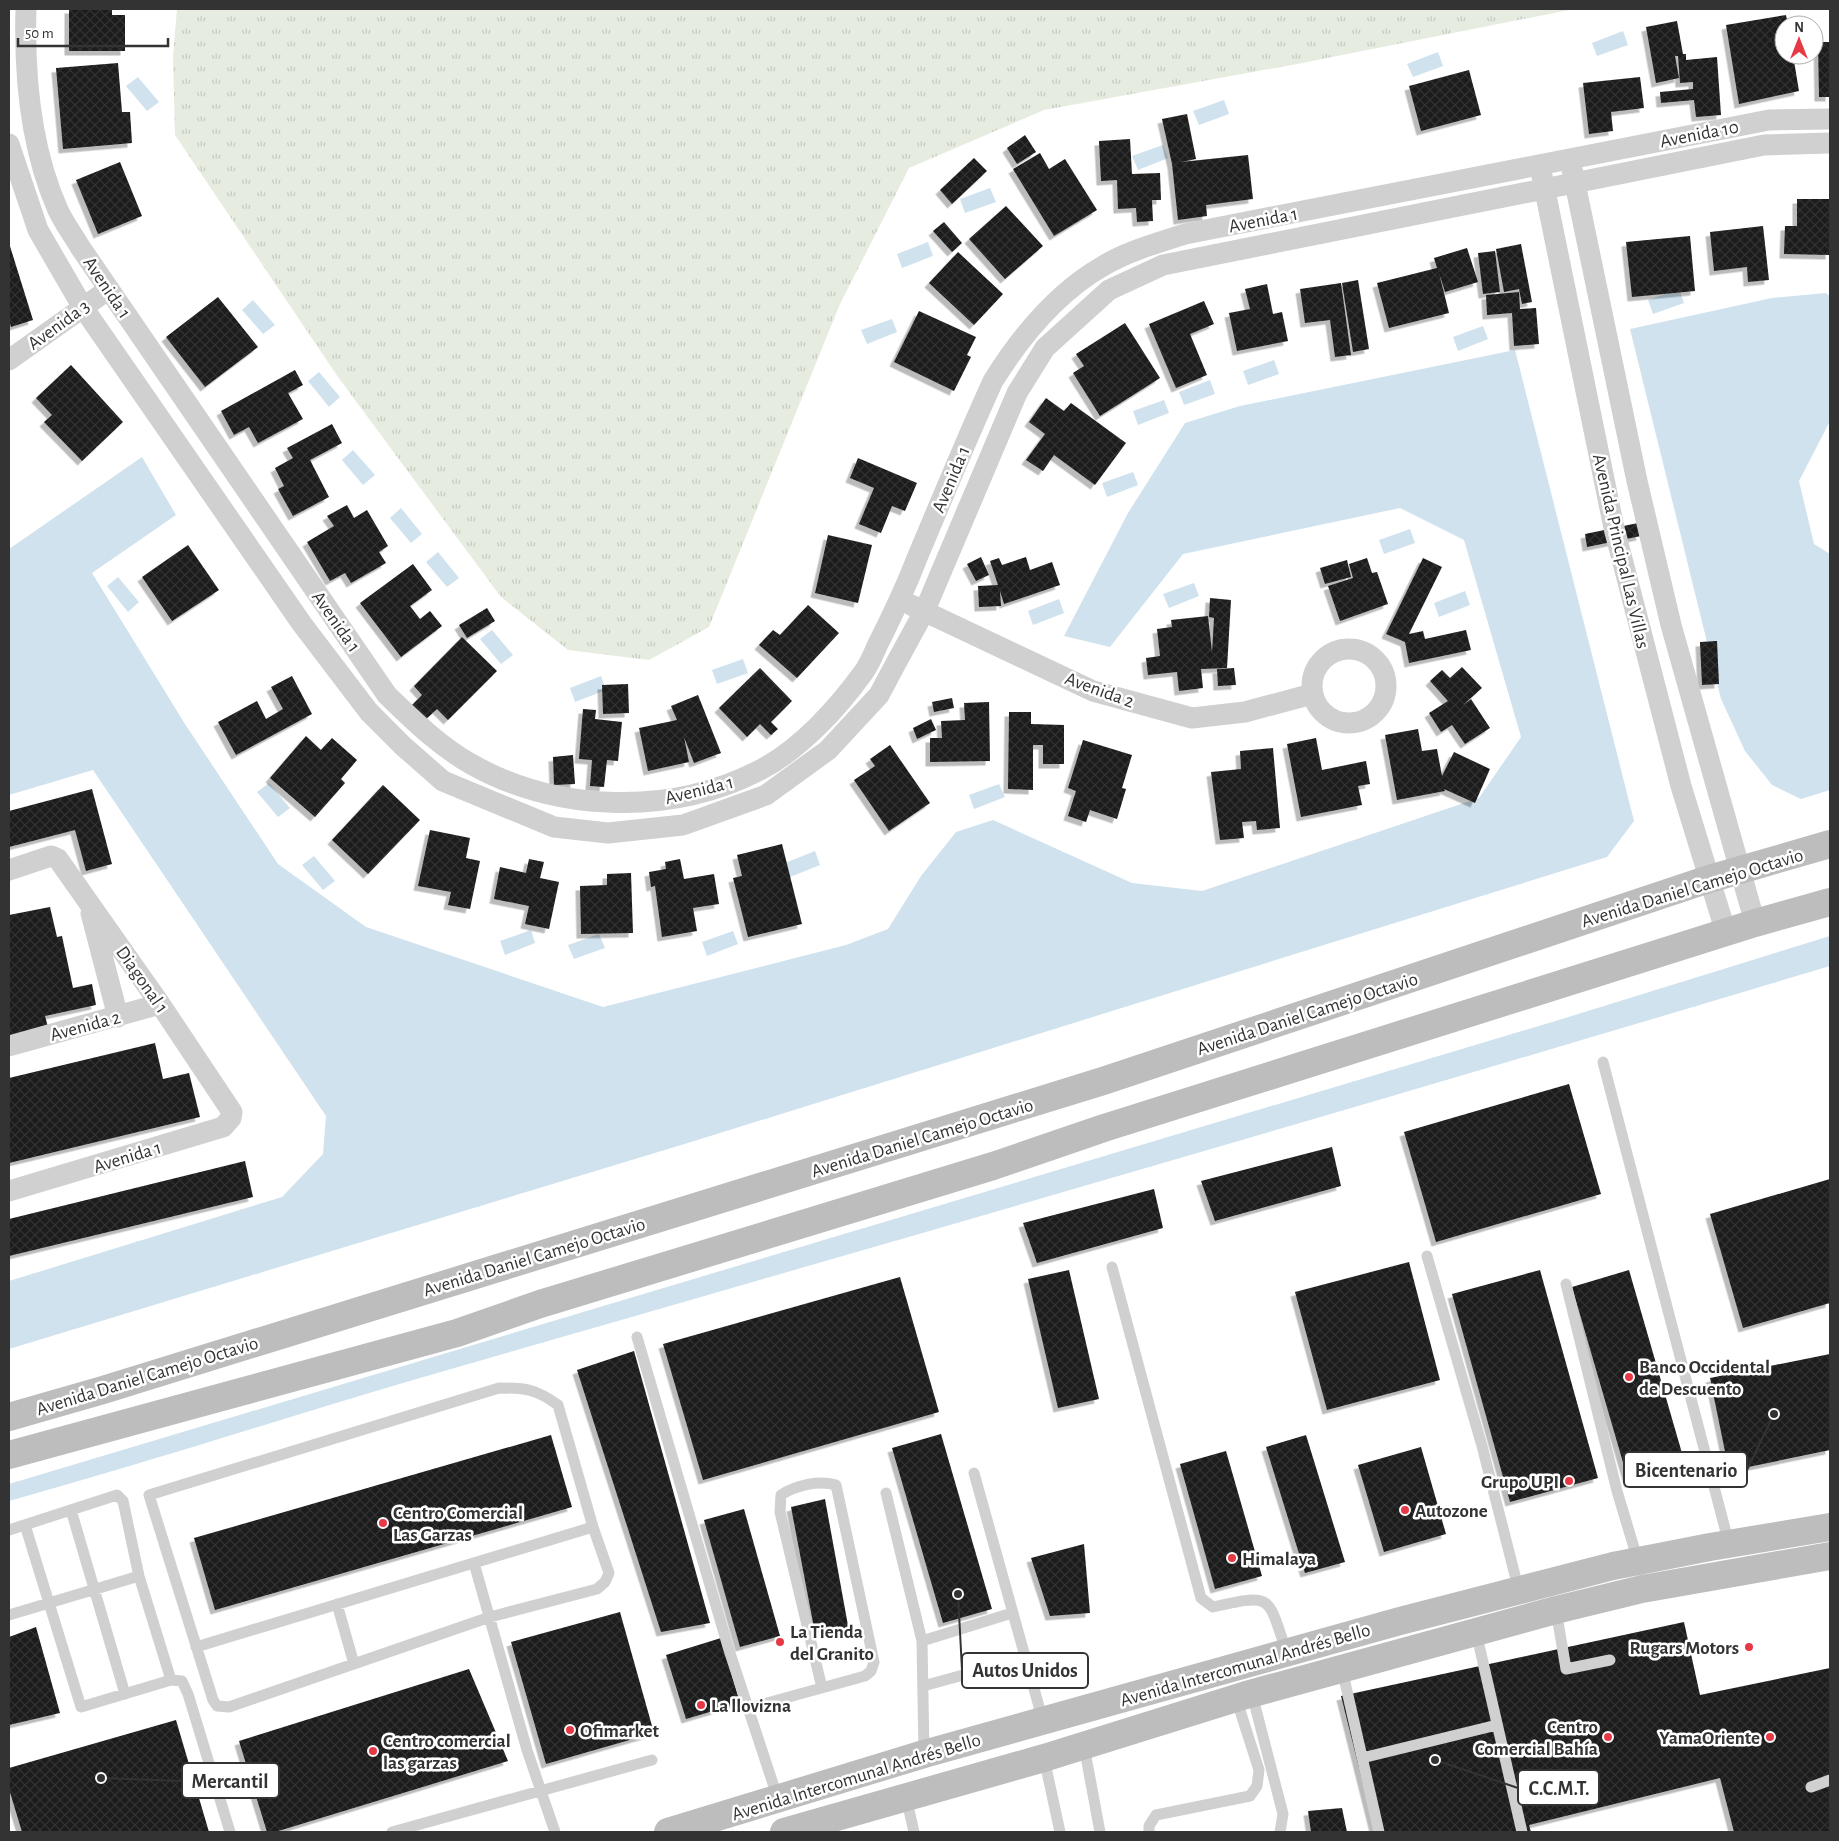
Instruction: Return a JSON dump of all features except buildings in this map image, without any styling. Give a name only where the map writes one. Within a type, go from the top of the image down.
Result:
[{"type":"main road","name":"Avenida Daniel Camejo Octavio","points":[[9,1417],[103,1390],[1102,1081],[1709,879],[1830,844]]},
{"type":"main road","name":"Avenida Daniel Camejo Octavio","points":[[9,1456],[457,1333],[540,1304],[993,1166],[1114,1125],[1726,932],[1830,902]]},
{"type":"main road","name":"Avenida Intercomunal Andrés Bello","points":[[668,1832],[924,1754],[1287,1653],[1520,1591],[1638,1561],[1830,1527]]},
{"type":"main road","name":"Avenida Intercomunal Andrés Bello","points":[[784,1832],[1044,1758],[1244,1696],[1556,1610],[1642,1589],[1830,1556]]},
{"type":"street","name":"Avenida 1","points":[[26,9],[25,50],[32,129],[58,211],[224,458],[387,695],[428,735],[471,764],[523,788],[566,800],[617,803],[661,800],[706,790],[736,781],[763,768],[798,744],[837,705],[864,672],[900,600],[993,381],[1011,351],[1050,307],[1102,266],[1140,248],[1185,234],[1540,163]]},
{"type":"street","points":[[1797,119],[1798,144]]},
{"type":"street","name":"Avenida 10","points":[[1540,163],[1768,120],[1830,119]]},
{"type":"street","name":"Avenida 10","points":[[1545,189],[1764,145],[1830,143]]},
{"type":"street","name":"Avenida 1","points":[[9,144],[38,230],[82,306],[302,624],[369,712],[402,746],[443,781],[554,827],[608,833],[683,825],[766,795],[828,750],[878,695],[924,611],[1017,393],[1045,348],[1109,290],[1163,264],[1545,189]]},
{"type":"street","name":"Avenida Principal Las Villas","points":[[1569,157],[1637,481],[1671,625],[1755,923]]},
{"type":"street","name":"Avenida Principal Las Villas","points":[[1540,163],[1614,528],[1681,786],[1726,932]]},
{"type":"street","name":"Avenida 3","points":[[9,360],[109,288]]},
{"type":"street","points":[[199,475],[224,458]]},
{"type":"street","name":"Avenida 2","points":[[900,600],[1093,691],[1192,718],[1245,712],[1312,694]]},
{"type":"street","name":"Diagonal 1","points":[[9,870],[51,856],[58,859],[231,1108]]},
{"type":"street","points":[[88,900],[118,1017]]},
{"type":"street","name":"Avenida 2","points":[[9,1046],[160,1004]]},
{"type":"street","name":"Avenida 1","points":[[9,1191],[223,1127],[231,1118],[231,1108]]},
{"type":"lane","points":[[1603,1062],[1729,1544]]},
{"type":"lane","points":[[1428,1256],[1482,1446],[1520,1591]]},
{"type":"lane","points":[[1112,1267],[1202,1598],[1213,1607],[1253,1598],[1262,1599],[1271,1608],[1287,1653]]},
{"type":"lane","points":[[1566,1284],[1618,1491],[1638,1561]]},
{"type":"lane","points":[[637,1337],[729,1650],[778,1799]]},
{"type":"lane","points":[[499,1388],[525,1388],[542,1393],[558,1405],[592,1527],[609,1573],[605,1582],[596,1589],[490,1617],[223,1707],[217,1706],[213,1700],[148,1495],[499,1388]]},
{"type":"lane","points":[[974,1473],[1043,1721]]},
{"type":"lane","points":[[749,1708],[822,1688],[865,1676],[871,1671],[874,1662],[836,1485],[828,1483],[790,1489],[781,1495],[779,1502],[822,1688]]},
{"type":"lane","points":[[886,1493],[922,1641],[924,1754]]},
{"type":"lane","points":[[9,1530],[117,1495],[123,1501],[139,1576],[171,1680]]},
{"type":"lane","points":[[71,1510],[125,1694]]},
{"type":"lane","points":[[25,1524],[81,1707],[171,1680],[182,1681],[188,1694],[230,1832]]},
{"type":"lane","points":[[196,1647],[592,1527]]},
{"type":"lane","points":[[474,1563],[527,1750],[555,1832]]},
{"type":"lane","points":[[9,1615],[139,1576]]},
{"type":"lane","points":[[337,1604],[354,1664]]},
{"type":"lane","points":[[1556,1610],[1566,1669],[1610,1660]]},
{"type":"lane","points":[[922,1641],[1012,1613]]},
{"type":"lane","points":[[1476,1632],[1522,1832]]},
{"type":"lane","points":[[923,1686],[1025,1658]]},
{"type":"lane","points":[[1342,1669],[1379,1832]]},
{"type":"lane","points":[[1149,1832],[1149,1826],[1156,1815],[1250,1796],[1257,1786],[1259,1770],[1244,1696]]},
{"type":"lane","points":[[1244,1696],[1283,1814],[1280,1832]]},
{"type":"lane","points":[[1362,1758],[1497,1725]]},
{"type":"lane","points":[[1084,1746],[1100,1832]]},
{"type":"lane","points":[[1044,1758],[1060,1832]]},
{"type":"lane","points":[[392,1832],[652,1760]]},
{"type":"lane","points":[[1811,1787],[1830,1780]]},
{"type":"lane","points":[[906,1797],[914,1832]]},
{"type":"green space","points":[[177,9],[1574,9],[1297,64],[1044,110],[909,168],[840,304],[709,627],[649,660],[568,650],[501,597],[338,377],[175,135],[173,56]]},
{"type":"water","points":[[1623,31],[1628,45],[1597,56],[1592,43]]},
{"type":"water","points":[[1438,52],[1443,66],[1413,77],[1407,64]]},
{"type":"water","points":[[138,77],[159,102],[147,111],[126,86]]},
{"type":"water","points":[[1224,100],[1229,114],[1199,125],[1193,111]]},
{"type":"water","points":[[1163,145],[1168,158],[1138,170],[1132,156]]},
{"type":"water","points":[[990,188],[996,202],[965,213],[960,199]]},
{"type":"water","points":[[928,242],[933,256],[902,268],[897,254]]},
{"type":"water","points":[[1679,289],[1684,303],[1653,314],[1648,300]]},
{"type":"water","points":[[1826,293],[1830,296],[1830,421],[1799,481],[1814,544],[1830,554],[1830,790],[1801,799],[1772,785],[1745,751],[1721,699],[1630,329],[1772,298]]},
{"type":"water","points":[[253,300],[275,325],[263,334],[242,310]]},
{"type":"water","points":[[892,319],[897,332],[867,344],[861,330]]},
{"type":"water","points":[[1483,326],[1488,339],[1458,351],[1453,337]]},
{"type":"water","points":[[1515,350],[1634,821],[1607,857],[691,1142],[9,1349],[9,1281],[282,1197],[323,1154],[326,1116],[93,770],[9,795],[9,549],[142,457],[176,515],[92,573],[185,724],[278,864],[366,927],[603,1007],[846,945],[888,929],[921,876],[956,832],[993,820],[1132,883],[1202,891],[1479,798],[1521,737],[1464,540],[1400,508],[1183,554],[1110,647],[1064,636],[1128,513],[1185,423],[1240,406]]},
{"type":"water","points":[[1274,360],[1279,374],[1248,385],[1243,371]]},
{"type":"water","points":[[319,372],[340,397],[329,407],[308,381]]},
{"type":"water","points":[[1210,380],[1215,394],[1184,405],[1179,392]]},
{"type":"water","points":[[1164,400],[1169,413],[1138,425],[1133,411]]},
{"type":"water","points":[[353,450],[375,475],[363,485],[342,460]]},
{"type":"water","points":[[1133,472],[1138,485],[1107,497],[1102,483]]},
{"type":"water","points":[[401,508],[422,534],[411,543],[390,518]]},
{"type":"water","points":[[1410,529],[1415,543],[1384,554],[1379,540]]},
{"type":"water","points":[[438,552],[459,578],[447,587],[426,562]]},
{"type":"water","points":[[118,577],[139,602],[128,612],[107,586]]},
{"type":"water","points":[[1194,583],[1199,596],[1169,608],[1163,594]]},
{"type":"water","points":[[1465,591],[1470,605],[1439,617],[1434,603]]},
{"type":"water","points":[[1059,599],[1064,613],[1033,625],[1028,611]]},
{"type":"water","points":[[492,630],[513,655],[501,664],[480,639]]},
{"type":"water","points":[[743,659],[748,673],[717,684],[712,670]]},
{"type":"water","points":[[601,676],[606,690],[575,702],[570,688]]},
{"type":"water","points":[[269,783],[290,808],[278,817],[257,792]]},
{"type":"water","points":[[999,784],[1005,797],[974,809],[969,795]]},
{"type":"water","points":[[815,851],[820,865],[790,877],[785,863]]},
{"type":"water","points":[[314,856],[335,881],[323,890],[302,865]]},
{"type":"water","points":[[531,930],[535,943],[505,955],[500,941]]},
{"type":"water","points":[[733,931],[738,944],[707,956],[702,942]]},
{"type":"water","points":[[599,934],[605,948],[574,959],[568,945]]},
{"type":"water","points":[[1830,936],[1830,966],[1302,1122],[420,1378],[9,1501],[9,1484],[1562,1019]]},
{"type":"place","name":"Banco Occidental de Descuento","points":[[1629,1377]]},
{"type":"place","name":"Bicentenario","points":[[1774,1414]]},
{"type":"place","name":"Grupo UPI","points":[[1569,1481]]},
{"type":"place","name":"Autozone","points":[[1405,1510]]},
{"type":"place","name":"Centro Comercial Las Garzas","points":[[383,1523]]},
{"type":"place","name":"Himalaya","points":[[1232,1558]]},
{"type":"place","name":"Autos Unidos","points":[[958,1594]]},
{"type":"place","name":"La Tienda del Granito","points":[[780,1642]]},
{"type":"place","name":"Rugars Motors","points":[[1749,1647]]},
{"type":"place","name":"La llovizna","points":[[701,1705]]},
{"type":"place","name":"Ofimarket","points":[[570,1730]]},
{"type":"place","name":"Centro Comercial Bahía","points":[[1608,1737]]},
{"type":"place","name":"YamaOriente","points":[[1770,1737]]},
{"type":"place","name":"Centro comercial las garzas","points":[[373,1751]]},
{"type":"place","name":"C.C.M.T.","points":[[1435,1760]]},
{"type":"place","name":"Mercantil","points":[[101,1778]]}]
